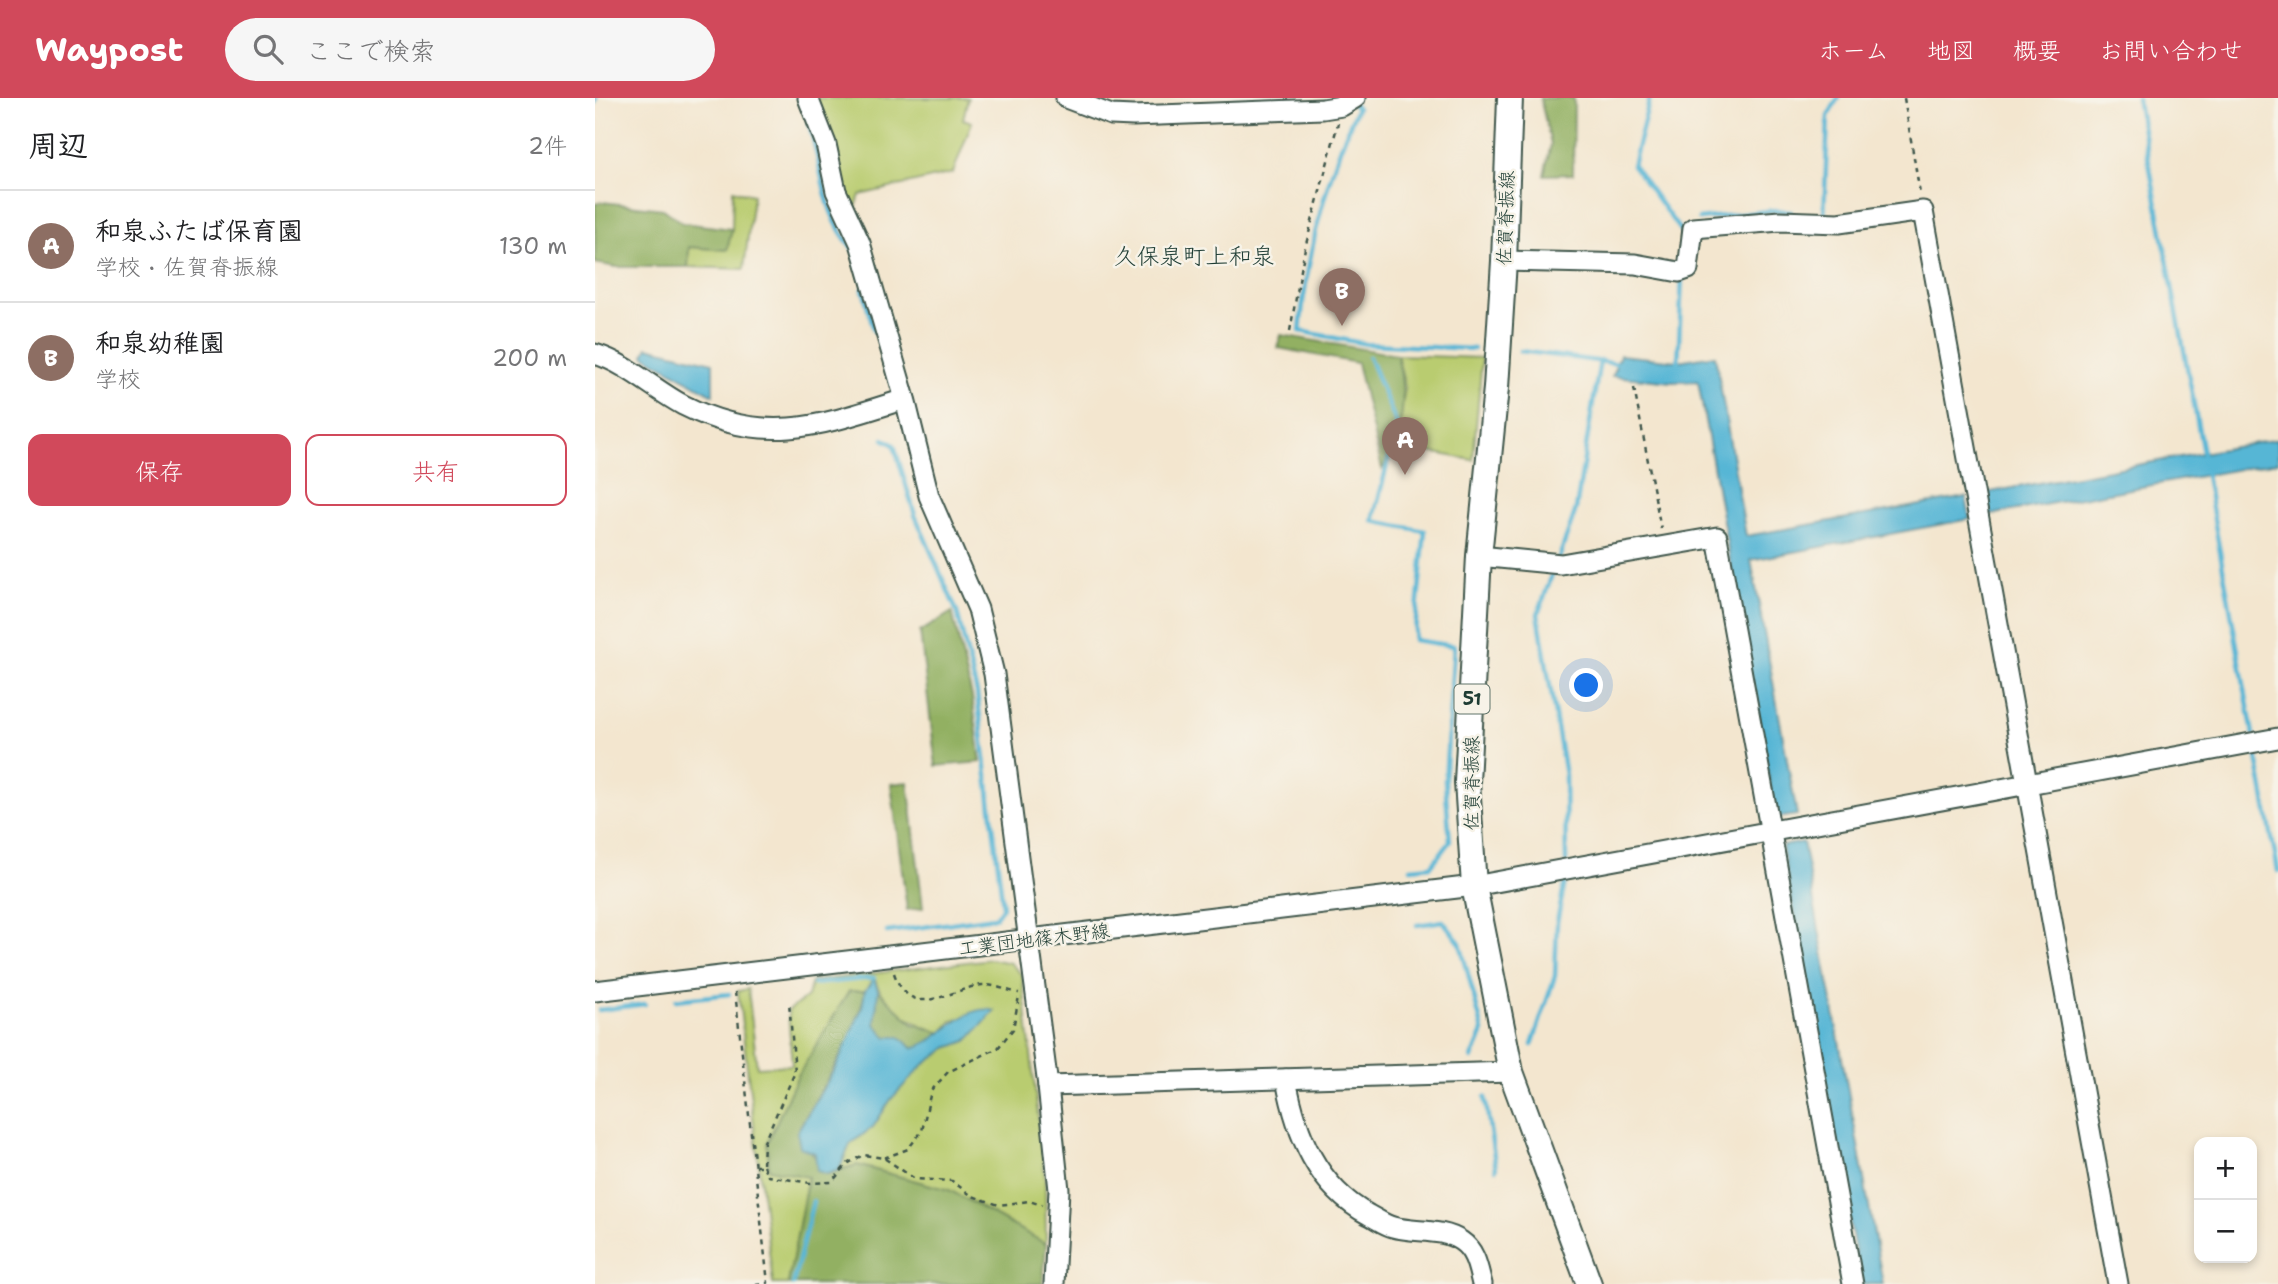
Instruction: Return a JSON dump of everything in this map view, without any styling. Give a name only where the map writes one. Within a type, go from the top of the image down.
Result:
[{"type":"main road","name":"佐賀脊振線","points":[[1510,98],[1504,261],[1496,388],[1479,556],[1467,782],[1474,886],[1511,1072],[1589,1284]]},
{"type":"street","points":[[808,98],[826,144],[836,191],[860,243],[897,369],[929,496],[978,609],[994,674],[1030,940],[1059,1190],[1054,1284]]},
{"type":"street","points":[[1066,98],[1111,116],[1348,102]]},
{"type":"street","points":[[1504,261],[1635,264],[1684,271],[1693,228],[1780,221],[1839,223],[1923,211],[2118,1284]]},
{"type":"street","points":[[595,354],[639,375],[682,404],[732,425],[778,430],[826,424],[905,399]]},
{"type":"street","points":[[1479,556],[1557,565],[1717,537],[1782,829],[1853,1284]]},
{"type":"street","name":"工業団地篠木野線","points":[[595,991],[1474,886],[2278,738]]},
{"type":"street","points":[[1048,1086],[1511,1072]]},
{"type":"street","points":[[1286,1079],[1293,1118],[1316,1168],[1350,1205],[1392,1227],[1436,1233],[1461,1241],[1475,1257],[1482,1284]]},
{"type":"path","points":[[1903,98],[1923,211]]},
{"type":"path","points":[[1290,331],[1304,248],[1348,102]]},
{"type":"path","points":[[1634,388],[1665,546]]},
{"type":"path","points":[[892,966],[899,987],[910,996],[932,1001],[984,984],[1019,993]]},
{"type":"path","points":[[733,975],[768,1283],[755,1284]]},
{"type":"path","points":[[884,1158],[908,1149],[922,1131],[931,1091],[948,1072],[998,1048],[1013,1029],[1022,983]]},
{"type":"path","points":[[789,1002],[795,1072],[764,1142],[762,1166],[768,1177],[810,1183],[832,1182],[847,1164],[863,1155],[884,1158],[915,1179],[952,1181],[972,1196],[999,1205],[1029,1200],[1049,1207]]},
{"type":"path","points":[[755,1166],[762,1166]]},
{"type":"green space","points":[[814,98],[968,98],[963,119],[972,122],[953,173],[860,195],[855,210],[840,188]]},
{"type":"green space","points":[[1540,98],[1574,98],[1573,174],[1544,175],[1551,144]]},
{"type":"green space","points":[[733,190],[753,195],[744,269],[688,267],[689,247],[727,250],[732,229]]},
{"type":"green space","points":[[602,202],[663,209],[683,223],[732,229],[727,250],[689,247],[688,267],[616,267],[595,263],[595,204]]},
{"type":"green space","points":[[1281,335],[1397,355],[1402,385],[1402,413],[1390,455],[1382,469],[1357,363],[1278,348]]},
{"type":"green space","points":[[1397,355],[1482,358],[1473,460],[1396,446],[1405,387]]},
{"type":"green space","points":[[952,612],[972,697],[981,762],[936,766],[920,632]]},
{"type":"green space","points":[[908,782],[923,908],[907,910],[891,784]]},
{"type":"green space","points":[[991,959],[1010,963],[1022,975],[1045,1178],[1046,1244],[949,1190],[857,1165],[839,1170],[850,1144],[873,1127],[891,1099],[922,1065],[947,1048],[967,1041],[994,1011],[952,1021],[942,1033],[901,1013],[885,998],[874,978],[865,991],[849,992],[828,1028],[808,1176],[788,1284],[773,1284],[738,991],[748,989],[757,1067],[792,1065],[788,1011],[807,997],[812,981]]},
{"type":"green space","points":[[878,990],[913,1024],[942,1033],[925,1046],[912,1048],[900,1037],[886,1037],[875,1024]]},
{"type":"green space","points":[[849,991],[865,991],[861,1009],[837,1063],[797,1132],[827,1174],[857,1165],[949,1190],[1046,1244],[1043,1284],[788,1284],[808,1177],[769,1169],[767,1143],[797,1077]]},
{"type":"water","points":[[648,347],[713,363],[713,395],[644,355]]},
{"type":"water","points":[[1620,355],[1678,361],[1715,355],[1746,536],[1966,497],[1970,519],[1751,560],[1797,815],[1776,818],[1698,381],[1673,382],[1612,376]]},
{"type":"water","points":[[2278,439],[2278,462],[1989,515],[1985,493]]},
{"type":"water","points":[[1803,842],[1883,1284],[1861,1284],[1782,846]]},
{"type":"water","points":[[874,978],[878,990],[875,1024],[886,1037],[900,1037],[912,1048],[933,1039],[973,1012],[995,1011],[967,1041],[947,1048],[922,1066],[891,1099],[873,1127],[850,1144],[839,1170],[827,1174],[817,1171],[815,1153],[800,1147],[797,1132],[836,1067],[862,1008],[865,991]]},
{"type":"waterway","points":[[595,103],[596,98]]},
{"type":"waterway","points":[[1650,98],[1633,165],[1684,236]]},
{"type":"waterway","points":[[1824,216],[1828,116],[1838,98]]},
{"type":"waterway","points":[[2137,98],[2203,453]]},
{"type":"waterway","points":[[1353,104],[1357,108],[1319,217],[1307,274],[1300,331],[1366,344],[1474,349]]},
{"type":"waterway","points":[[809,125],[829,206],[843,236],[854,250]]},
{"type":"waterway","points":[[1699,219],[1776,210],[1791,212]]},
{"type":"waterway","points":[[1678,365],[1682,276]]},
{"type":"waterway","points":[[863,289],[874,331]]},
{"type":"waterway","points":[[1520,351],[1620,364]]},
{"type":"waterway","points":[[1369,357],[1397,425],[1373,521],[1425,531],[1414,640],[1454,646],[1445,781],[1450,841],[1431,866],[1411,868]]},
{"type":"waterway","points":[[1559,558],[1576,509],[1600,360]]},
{"type":"waterway","points":[[884,439],[894,445],[915,515],[957,612],[977,693],[1003,907],[995,917],[887,932]]},
{"type":"waterway","points":[[2206,475],[2253,734]]},
{"type":"waterway","points":[[1554,569],[1538,614],[1565,775],[1566,861]]},
{"type":"waterway","points":[[2256,752],[2278,871]]},
{"type":"waterway","points":[[1532,1045],[1555,976],[1557,922],[1566,877]]},
{"type":"waterway","points":[[1417,925],[1443,921],[1460,943],[1483,1031],[1472,1058]]},
{"type":"waterway","points":[[813,984],[874,978]]},
{"type":"waterway","points":[[676,1000],[729,994]]},
{"type":"waterway","points":[[599,1010],[645,1004]]},
{"type":"waterway","points":[[1485,1097],[1496,1169]]},
{"type":"waterway","points":[[793,1284],[813,1201]]},
{"type":"place","name":"和泉幼稚園","points":[[1342,326]]},
{"type":"place","name":"和泉ふたば保育園","points":[[1405,475]]},
{"type":"district","name":"久保泉町上和泉","points":[[1194,256]]}]
